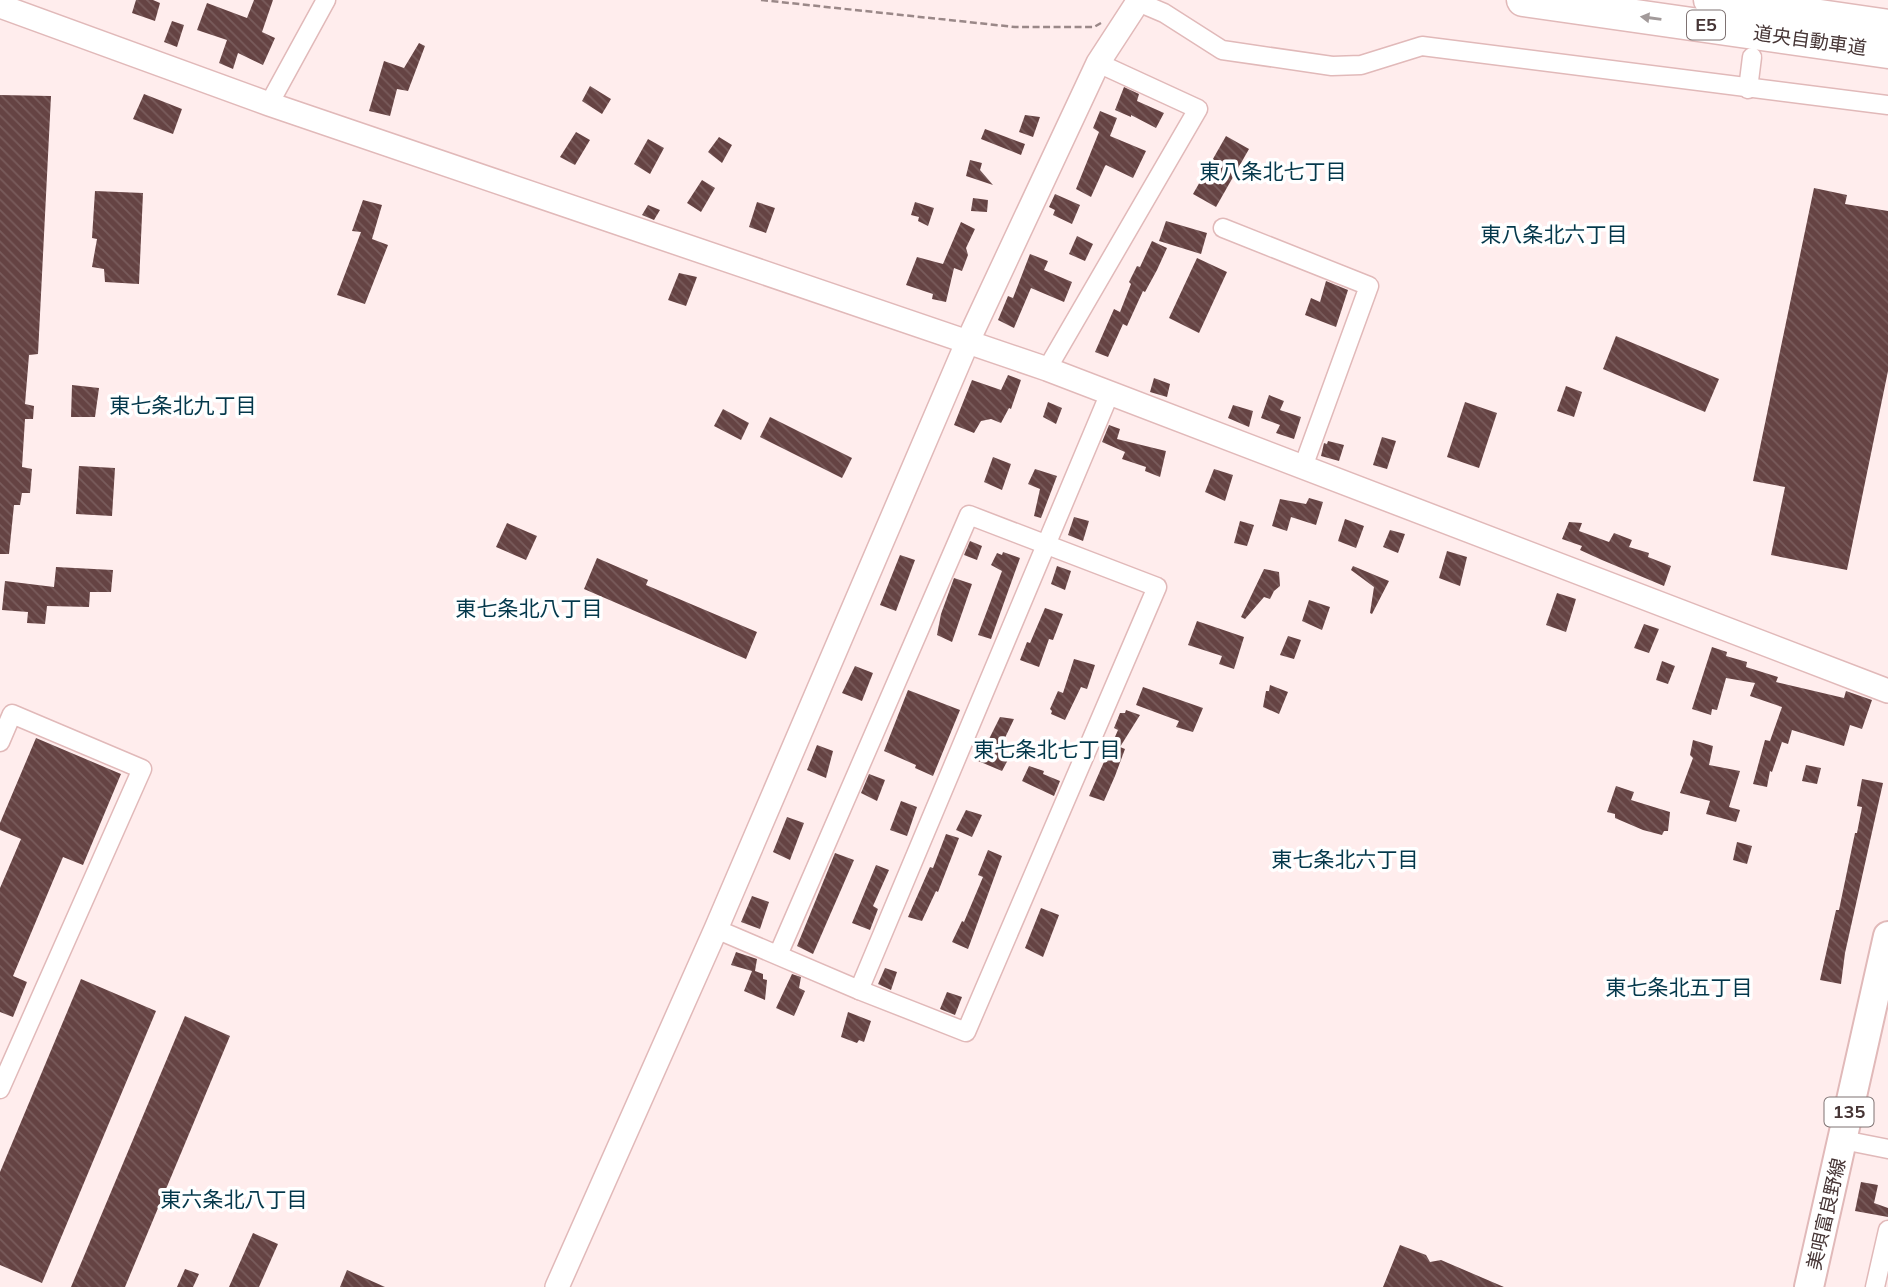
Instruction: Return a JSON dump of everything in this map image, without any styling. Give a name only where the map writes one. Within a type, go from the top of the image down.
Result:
[{"type":"highway","name":"道央自動車道","points":[[1523,0],[1888,52]]},
{"type":"highway","name":"道央自動車道","points":[[1710,0],[1888,26]]},
{"type":"highway","points":[[1793,12],[1888,18]]},
{"type":"main road","name":"美唄富良野線","points":[[1809,1287],[1888,936]]},
{"type":"street","points":[[269,104],[326,0]]},
{"type":"street","points":[[557,1287],[716,929],[967,344],[1098,63],[1138,1],[1164,13],[1222,50],[1332,66],[1361,65],[1422,46],[1888,105]]},
{"type":"street","points":[[0,6],[269,104],[967,344],[1047,369],[1109,395],[1888,691]]},
{"type":"street","points":[[1748,89],[1752,57]]},
{"type":"street","points":[[1047,369],[1198,109],[1098,63]]},
{"type":"street","points":[[1223,228],[1369,286],[1303,467]]},
{"type":"street","points":[[859,990],[1109,395]]},
{"type":"street","points":[[716,929],[859,990],[966,1032],[1157,587],[969,515],[778,955]]},
{"type":"street","points":[[0,742],[12,714],[142,769],[0,1089]]},
{"type":"street","points":[[1843,1140],[1888,1149]]},
{"type":"street","points":[[1875,1287],[1888,1230]]},
{"type":"path","points":[[761,0],[1015,27],[1094,27],[1105,21]]},
{"type":"building","points":[[136,0],[153,0],[160,3],[155,21],[132,13]]},
{"type":"building","points":[[254,0],[273,0],[262,32],[275,38],[263,65],[238,53],[233,69],[219,63],[227,40],[197,30],[207,3],[247,18]]},
{"type":"building","points":[[172,21],[184,25],[177,47],[164,42]]},
{"type":"building","points":[[419,43],[425,46],[408,91],[397,89],[390,116],[369,111],[384,61],[404,68]]},
{"type":"building","points":[[590,86],[611,99],[602,114],[582,101]]},
{"type":"building","points":[[1124,87],[1139,94],[1137,101],[1164,113],[1156,128],[1115,110]]},
{"type":"building","points":[[144,94],[182,109],[173,134],[133,119]]},
{"type":"building","points":[[0,95],[51,96],[38,354],[29,355],[25,404],[34,406],[33,419],[25,419],[22,467],[32,469],[30,493],[22,493],[20,505],[14,505],[9,554],[0,554]]},
{"type":"building","points":[[1100,111],[1117,118],[1110,136],[1146,151],[1133,178],[1106,165],[1091,197],[1076,189],[1099,132],[1093,128]]},
{"type":"building","points":[[1025,115],[1040,117],[1033,137],[1019,132]]},
{"type":"building","points":[[985,129],[1025,144],[1021,155],[981,139]]},
{"type":"building","points":[[576,132],[590,140],[575,165],[560,157]]},
{"type":"building","points":[[1226,136],[1249,149],[1216,207],[1193,194]]},
{"type":"building","points":[[719,137],[732,145],[722,163],[708,152]]},
{"type":"building","points":[[648,139],[664,148],[650,174],[634,164]]},
{"type":"building","points":[[970,160],[982,163],[980,170],[993,185],[966,176]]},
{"type":"building","points":[[702,180],[715,188],[701,212],[687,203]]},
{"type":"building","points":[[1814,188],[1847,195],[1845,204],[1888,211],[1888,371],[1847,570],[1771,555],[1785,487],[1753,481]]},
{"type":"building","points":[[95,191],[143,193],[139,284],[105,282],[104,269],[92,267],[97,239],[92,238]]},
{"type":"building","points":[[1055,194],[1080,205],[1072,224],[1053,215],[1055,210],[1049,207]]},
{"type":"building","points":[[973,198],[988,200],[987,212],[971,211]]},
{"type":"building","points":[[363,200],[382,205],[372,239],[388,245],[365,304],[337,295],[361,232],[352,231]]},
{"type":"building","points":[[757,202],[775,208],[766,233],[749,227]]},
{"type":"building","points":[[915,202],[934,208],[928,226],[918,221],[919,217],[911,215]]},
{"type":"building","points":[[648,205],[660,210],[654,220],[642,215]]},
{"type":"building","points":[[1166,221],[1207,233],[1201,254],[1159,241]]},
{"type":"building","points":[[961,222],[975,229],[966,248],[968,255],[962,271],[954,268],[946,302],[932,299],[933,294],[906,285],[917,257],[943,264]]},
{"type":"building","points":[[1077,236],[1093,244],[1085,261],[1069,254]]},
{"type":"building","points":[[1152,241],[1167,248],[1157,270],[1145,292],[1143,291],[1127,326],[1123,324],[1108,357],[1095,352],[1114,309],[1120,312],[1131,284],[1129,282],[1137,266],[1140,267]]},
{"type":"building","points":[[1030,254],[1048,261],[1044,270],[1072,282],[1064,302],[1031,288],[1014,328],[998,320],[1008,296],[1013,298]]},
{"type":"building","points":[[1197,258],[1227,272],[1199,333],[1169,318]]},
{"type":"building","points":[[679,273],[697,277],[686,306],[668,300]]},
{"type":"building","points":[[1326,281],[1348,290],[1336,327],[1305,315],[1311,298],[1320,302]]},
{"type":"building","points":[[1616,336],[1719,379],[1705,412],[1603,369]]},
{"type":"building","points":[[1008,375],[1021,380],[1011,409],[1009,408],[1001,423],[991,419],[981,421],[974,433],[954,425],[972,380],[1001,390]]},
{"type":"building","points":[[1154,378],[1170,384],[1167,397],[1150,392]]},
{"type":"building","points":[[72,385],[99,388],[95,417],[71,417]]},
{"type":"building","points":[[1566,386],[1582,392],[1574,417],[1557,411]]},
{"type":"building","points":[[1269,395],[1284,401],[1280,410],[1301,417],[1294,439],[1276,433],[1280,425],[1261,418]]},
{"type":"building","points":[[1048,402],[1062,408],[1056,424],[1043,417]]},
{"type":"building","points":[[1465,402],[1497,413],[1479,468],[1447,457]]},
{"type":"building","points":[[1233,405],[1253,411],[1249,427],[1228,418]]},
{"type":"building","points":[[723,409],[749,423],[741,440],[714,426]]},
{"type":"building","points":[[770,417],[852,458],[842,478],[760,437]]},
{"type":"building","points":[[1109,425],[1120,429],[1117,439],[1166,451],[1160,477],[1145,471],[1146,467],[1122,459],[1125,452],[1102,442]]},
{"type":"building","points":[[1382,437],[1396,441],[1387,469],[1373,465]]},
{"type":"building","points":[[1328,441],[1344,445],[1339,461],[1321,456],[1324,443],[1327,444]]},
{"type":"building","points":[[993,457],[1011,464],[1002,490],[984,482]]},
{"type":"building","points":[[79,466],[115,468],[112,516],[76,514]]},
{"type":"building","points":[[1035,469],[1057,476],[1041,518],[1034,516],[1040,489],[1028,484]]},
{"type":"building","points":[[1214,469],[1233,475],[1225,501],[1205,492]]},
{"type":"building","points":[[1309,498],[1323,502],[1316,525],[1291,517],[1287,531],[1272,526],[1280,499],[1306,504]]},
{"type":"building","points":[[1074,517],[1089,521],[1083,541],[1068,535]]},
{"type":"building","points":[[1345,519],[1364,526],[1356,548],[1338,541]]},
{"type":"building","points":[[1240,521],[1254,525],[1247,546],[1234,543]]},
{"type":"building","points":[[1569,522],[1582,523],[1579,531],[1609,542],[1614,533],[1632,540],[1629,547],[1649,553],[1648,557],[1671,566],[1664,586],[1580,550],[1582,546],[1562,539]]},
{"type":"building","points":[[507,523],[537,536],[526,560],[496,547]]},
{"type":"building","points":[[1390,530],[1405,534],[1398,553],[1383,547]]},
{"type":"building","points":[[970,541],[982,546],[977,560],[964,555]]},
{"type":"building","points":[[1447,551],[1467,557],[1460,586],[1439,578]]},
{"type":"building","points":[[1003,552],[1020,558],[991,639],[978,635],[1002,571],[991,565],[997,553],[1002,555]]},
{"type":"building","points":[[900,555],[915,560],[896,611],[880,605]]},
{"type":"building","points":[[597,558],[648,580],[646,585],[757,632],[746,659],[584,589]]},
{"type":"building","points":[[1057,566],[1071,571],[1065,590],[1051,584]]},
{"type":"building","points":[[1353,566],[1389,581],[1372,614],[1374,587],[1351,570]]},
{"type":"building","points":[[56,567],[113,570],[111,592],[90,592],[89,607],[47,606],[45,624],[27,623],[28,612],[2,610],[5,581],[54,587]]},
{"type":"building","points":[[1264,569],[1279,572],[1280,586],[1270,599],[1264,597],[1245,619],[1241,617]]},
{"type":"building","points":[[954,578],[972,584],[952,642],[937,635],[941,614]]},
{"type":"building","points":[[1557,593],[1576,599],[1566,632],[1546,625]]},
{"type":"building","points":[[1309,600],[1330,607],[1322,630],[1302,621]]},
{"type":"building","points":[[1045,608],[1063,614],[1053,640],[1049,639],[1039,667],[1020,660]]},
{"type":"building","points":[[1197,621],[1244,637],[1234,669],[1219,664],[1222,656],[1188,645]]},
{"type":"building","points":[[1644,624],[1659,629],[1649,653],[1634,648]]},
{"type":"building","points":[[1288,636],[1301,640],[1294,659],[1280,655]]},
{"type":"building","points":[[1712,647],[1727,652],[1726,656],[1747,662],[1746,667],[1778,677],[1776,682],[1844,698],[1846,691],[1872,700],[1862,729],[1850,725],[1844,746],[1792,730],[1788,744],[1782,742],[1772,772],[1770,771],[1767,787],[1753,784],[1765,740],[1770,741],[1782,707],[1750,696],[1755,683],[1726,678],[1717,710],[1712,709],[1711,715],[1692,709]]},
{"type":"building","points":[[1074,659],[1095,665],[1087,689],[1081,687],[1065,720],[1051,714],[1050,709],[1058,691],[1063,693]]},
{"type":"building","points":[[1662,661],[1675,666],[1668,684],[1656,680]]},
{"type":"building","points":[[855,666],[873,673],[862,701],[842,693]]},
{"type":"building","points":[[1270,685],[1288,692],[1279,714],[1263,707]]},
{"type":"building","points":[[1143,687],[1203,708],[1193,732],[1176,727],[1179,721],[1136,705]]},
{"type":"building","points":[[908,690],[960,710],[933,776],[884,751]]},
{"type":"building","points":[[1126,710],[1140,715],[1120,747],[1125,749],[1115,776],[1104,801],[1089,796],[1118,730],[1114,728],[1120,713],[1125,713]]},
{"type":"building","points":[[1000,717],[1014,719],[1003,742],[1007,743],[1006,753],[1010,756],[1002,771],[971,758],[979,746],[985,747]]},
{"type":"building","points":[[36,738],[121,774],[83,865],[63,857],[13,976],[27,982],[13,1017],[0,1012],[0,888],[21,839],[0,830],[0,823]]},
{"type":"building","points":[[1693,740],[1713,746],[1709,765],[1740,771],[1729,807],[1740,810],[1736,822],[1706,814],[1710,801],[1680,793],[1693,758],[1690,755]]},
{"type":"building","points":[[817,745],[833,751],[826,778],[807,770]]},
{"type":"building","points":[[1806,765],[1821,768],[1817,784],[1802,781]]},
{"type":"building","points":[[1029,766],[1060,781],[1054,796],[1022,781]]},
{"type":"building","points":[[869,774],[885,780],[877,801],[861,793]]},
{"type":"building","points":[[1862,779],[1883,783],[1845,953],[1841,984],[1820,980],[1857,833],[1862,807],[1857,806]]},
{"type":"building","points":[[1616,786],[1634,792],[1631,800],[1670,812],[1668,831],[1664,831],[1662,835],[1643,830],[1607,812]]},
{"type":"building","points":[[901,801],[917,807],[907,836],[890,830]]},
{"type":"building","points":[[966,810],[982,815],[972,837],[956,830]]},
{"type":"building","points":[[787,817],[804,823],[790,860],[773,852]]},
{"type":"building","points":[[946,834],[959,838],[938,892],[936,891],[922,921],[908,917],[930,867],[933,868]]},
{"type":"building","points":[[1737,842],[1752,846],[1747,864],[1733,860]]},
{"type":"building","points":[[988,850],[1002,856],[968,949],[952,942],[962,921],[964,922],[983,877],[978,875]]},
{"type":"building","points":[[835,853],[854,860],[813,954],[797,946]]},
{"type":"building","points":[[876,865],[889,870],[873,906],[878,909],[870,930],[852,923]]},
{"type":"building","points":[[752,896],[769,902],[760,929],[741,922]]},
{"type":"building","points":[[1041,908],[1059,915],[1043,957],[1025,948]]},
{"type":"building","points":[[736,952],[757,959],[755,971],[763,974],[763,979],[767,980],[765,1000],[744,991],[752,971],[731,965]]},
{"type":"building","points":[[885,968],[897,972],[891,990],[878,984]]},
{"type":"building","points":[[792,974],[801,977],[799,988],[805,991],[794,1016],[776,1008]]},
{"type":"building","points":[[81,979],[156,1011],[42,1283],[0,1265],[0,1172]]},
{"type":"building","points":[[947,992],[962,997],[955,1015],[940,1009]]},
{"type":"building","points":[[848,1012],[871,1021],[864,1042],[859,1040],[857,1043],[841,1037]]},
{"type":"building","points":[[185,1016],[230,1036],[125,1287],[71,1287]]},
{"type":"building","points":[[1861,1182],[1878,1185],[1874,1203],[1888,1208],[1888,1217],[1855,1211]]},
{"type":"building","points":[[253,1233],[278,1244],[259,1287],[229,1287]]},
{"type":"building","points":[[1400,1245],[1426,1255],[1430,1262],[1441,1260],[1504,1287],[1383,1287]]},
{"type":"building","points":[[185,1269],[199,1274],[193,1287],[177,1287]]},
{"type":"building","points":[[347,1270],[385,1287],[340,1287]]},
{"type":"district","name":"東八条北七丁目","points":[[1273,172]]},
{"type":"district","name":"東八条北六丁目","points":[[1554,235]]},
{"type":"district","name":"東七条北九丁目","points":[[183,406]]},
{"type":"district","name":"東七条北八丁目","points":[[529,609]]},
{"type":"district","name":"東七条北七丁目","points":[[1047,750]]},
{"type":"district","name":"東七条北六丁目","points":[[1345,860]]},
{"type":"district","name":"東七条北五丁目","points":[[1679,988]]},
{"type":"district","name":"東六条北八丁目","points":[[234,1200]]}]
